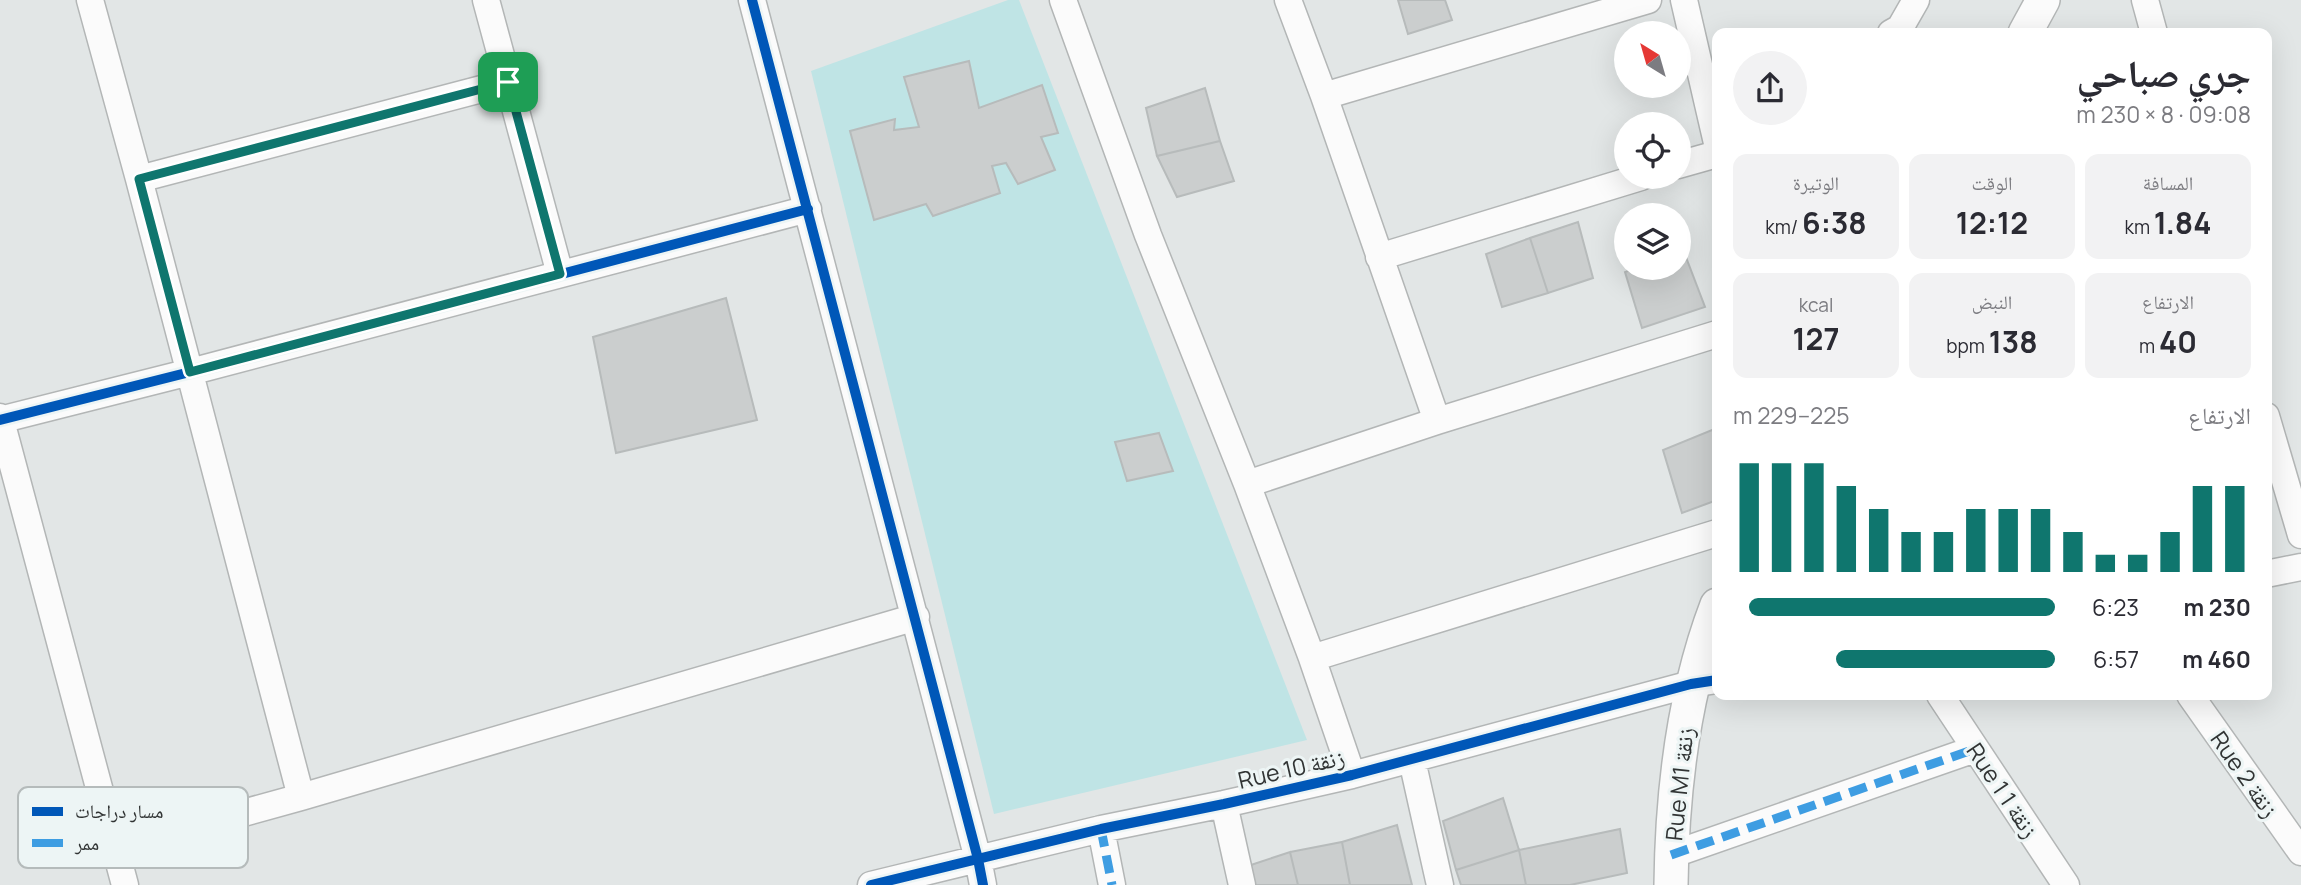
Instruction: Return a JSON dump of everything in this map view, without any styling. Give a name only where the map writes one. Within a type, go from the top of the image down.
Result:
[{"type":"street","points":[[90,0],[301,797]]},
{"type":"street","points":[[486,0],[560,274]]},
{"type":"street","points":[[752,0],[916,617],[983,885]]},
{"type":"street","points":[[1063,0],[1148,236],[1247,484],[1352,775]]},
{"type":"street","points":[[1288,0],[1437,421]]},
{"type":"street","points":[[1324,96],[1648,0]]},
{"type":"street","points":[[1684,0],[1709,75],[1712,100]]},
{"type":"street","points":[[1900,28],[1916,0]]},
{"type":"street","points":[[2028,28],[2043,0]]},
{"type":"street","points":[[2145,0],[2153,28]]},
{"type":"street","points":[[139,179],[508,82]]},
{"type":"street","points":[[1691,161],[1712,155]]},
{"type":"street","points":[[1379,257],[1614,185]]},
{"type":"street","points":[[100,787],[0,419],[190,372],[808,209]]},
{"type":"street","points":[[1247,484],[1437,421],[1712,336]]},
{"type":"street","points":[[2272,437],[2301,536]]},
{"type":"street","points":[[1312,659],[1712,535]]},
{"type":"street","points":[[248,812],[916,617]]},
{"type":"street","name":"Rue M1 زنقة","points":[[1671,870],[1679,759],[1704,682],[1712,635]]},
{"type":"street","name":"Rue 10 زنقة","points":[[871,885],[1101,829],[1352,775],[1704,682]]},
{"type":"street","name":"Rue 1 زنقة 1","points":[[1943,700],[2061,884]]},
{"type":"street","name":"Rue 2 زنقة","points":[[2194,700],[2301,852]]},
{"type":"street","points":[[1671,870],[1975,749]]},
{"type":"street","points":[[1412,760],[1440,885]]},
{"type":"street","points":[[1224,804],[1242,885]]},
{"type":"street","points":[[1101,829],[1112,885]]},
{"type":"shaded area","points":[[1008,0],[1019,0],[1307,740],[994,814],[811,71]]},
{"type":"building","points":[[1398,0],[1445,0],[1452,20],[1408,34]]},
{"type":"building","points":[[969,61],[979,108],[1042,85],[1058,133],[1041,137],[1055,170],[1018,184],[1006,163],[992,166],[1000,193],[933,216],[926,204],[874,220],[850,131],[895,119],[894,130],[919,127],[904,77]]},
{"type":"building","points":[[1205,88],[1220,141],[1157,156],[1146,108]]},
{"type":"building","points":[[1220,141],[1234,181],[1177,197],[1157,156]]},
{"type":"building","points":[[1578,222],[1593,278],[1548,293],[1530,238]]},
{"type":"building","points":[[1530,238],[1548,293],[1502,307],[1486,254]]},
{"type":"building","points":[[1691,270],[1705,307],[1642,328],[1627,280],[1691,280]]},
{"type":"building","points":[[726,298],[757,420],[616,453],[593,337]]},
{"type":"building","points":[[1712,430],[1712,502],[1682,513],[1663,450]]},
{"type":"building","points":[[1159,433],[1173,471],[1127,481],[1115,442]]},
{"type":"building","points":[[1503,798],[1519,850],[1456,870],[1443,821]]},
{"type":"building","points":[[1397,825],[1412,885],[1350,885],[1342,842]]},
{"type":"building","points":[[1620,829],[1627,873],[1570,885],[1526,885],[1519,850]]},
{"type":"building","points":[[1342,842],[1350,885],[1298,885],[1290,852]]},
{"type":"building","points":[[1519,850],[1526,885],[1461,885],[1456,870]]},
{"type":"building","points":[[1290,852],[1298,885],[1251,885],[1245,867]]},
{"type":"marked path","points":[[1671,855],[1975,749]]},
{"type":"marked path","points":[[1101,829],[1112,885]]},
{"type":"cycle path","points":[[752,0],[983,885]]},
{"type":"cycle path","points":[[0,420],[808,209]]},
{"type":"cycle path","points":[[871,885],[1101,829],[1352,775],[1691,684],[1712,681]]},
{"type":"route","points":[[508,82],[560,274],[190,372],[139,179],[508,82]]}]
